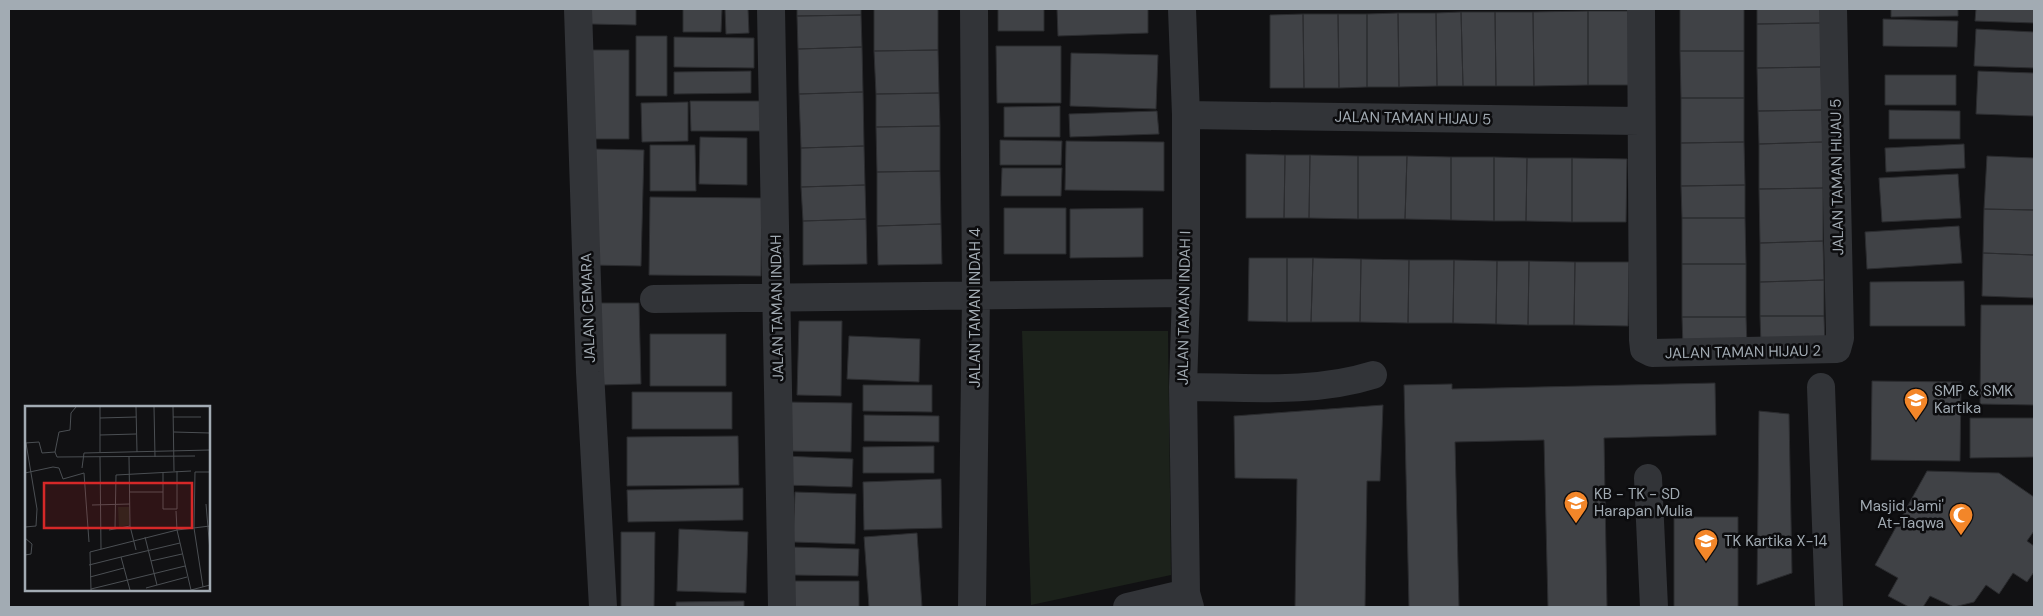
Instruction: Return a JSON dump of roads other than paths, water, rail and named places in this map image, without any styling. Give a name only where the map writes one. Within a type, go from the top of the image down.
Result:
[{"type":"street","name":"JALAN CEMARA","points":[[578,9],[590,372],[603,607]]},
{"type":"street","name":"JALAN TAMAN INDAH","points":[[771,9],[782,607]]},
{"type":"street","name":"JALAN TAMAN INDAH 4","points":[[972,607],[976,295],[974,9]]},
{"type":"street","name":"JALAN TAMAN INDAH I","points":[[1182,9],[1186,115],[1186,294],[1183,387],[1188,600]]},
{"type":"street","points":[[1640,121],[1641,9]]},
{"type":"street","name":"JALAN TAMAN HIJAU 5","points":[[1833,9],[1839,344]]},
{"type":"street","name":"JALAN TAMAN HIJAU 5","points":[[1186,115],[1640,121]]},
{"type":"street","name":"JALAN TAMAN HIJAU 2","points":[[1640,121],[1644,350],[1652,354],[1832,351],[1837,350],[1839,344]]},
{"type":"street","points":[[654,299],[1186,294]]},
{"type":"street","points":[[1183,387],[1313,386],[1348,383],[1373,375]]},
{"type":"street","points":[[1822,387],[1829,607]]},
{"type":"street","points":[[1648,478],[1654,607]]},
{"type":"street","points":[[1127,607],[1188,600]]},
{"type":"place","name":"SMP & SMK Kartika","points":[[1916,421]]},
{"type":"place","name":"KB - TK - SD Harapan Mulia","points":[[1576,524]]},
{"type":"place","name":"Masjid Jami' At-Taqwa","points":[[1961,536]]},
{"type":"place","name":"TK Kartika X-14","points":[[1706,562]]}]
